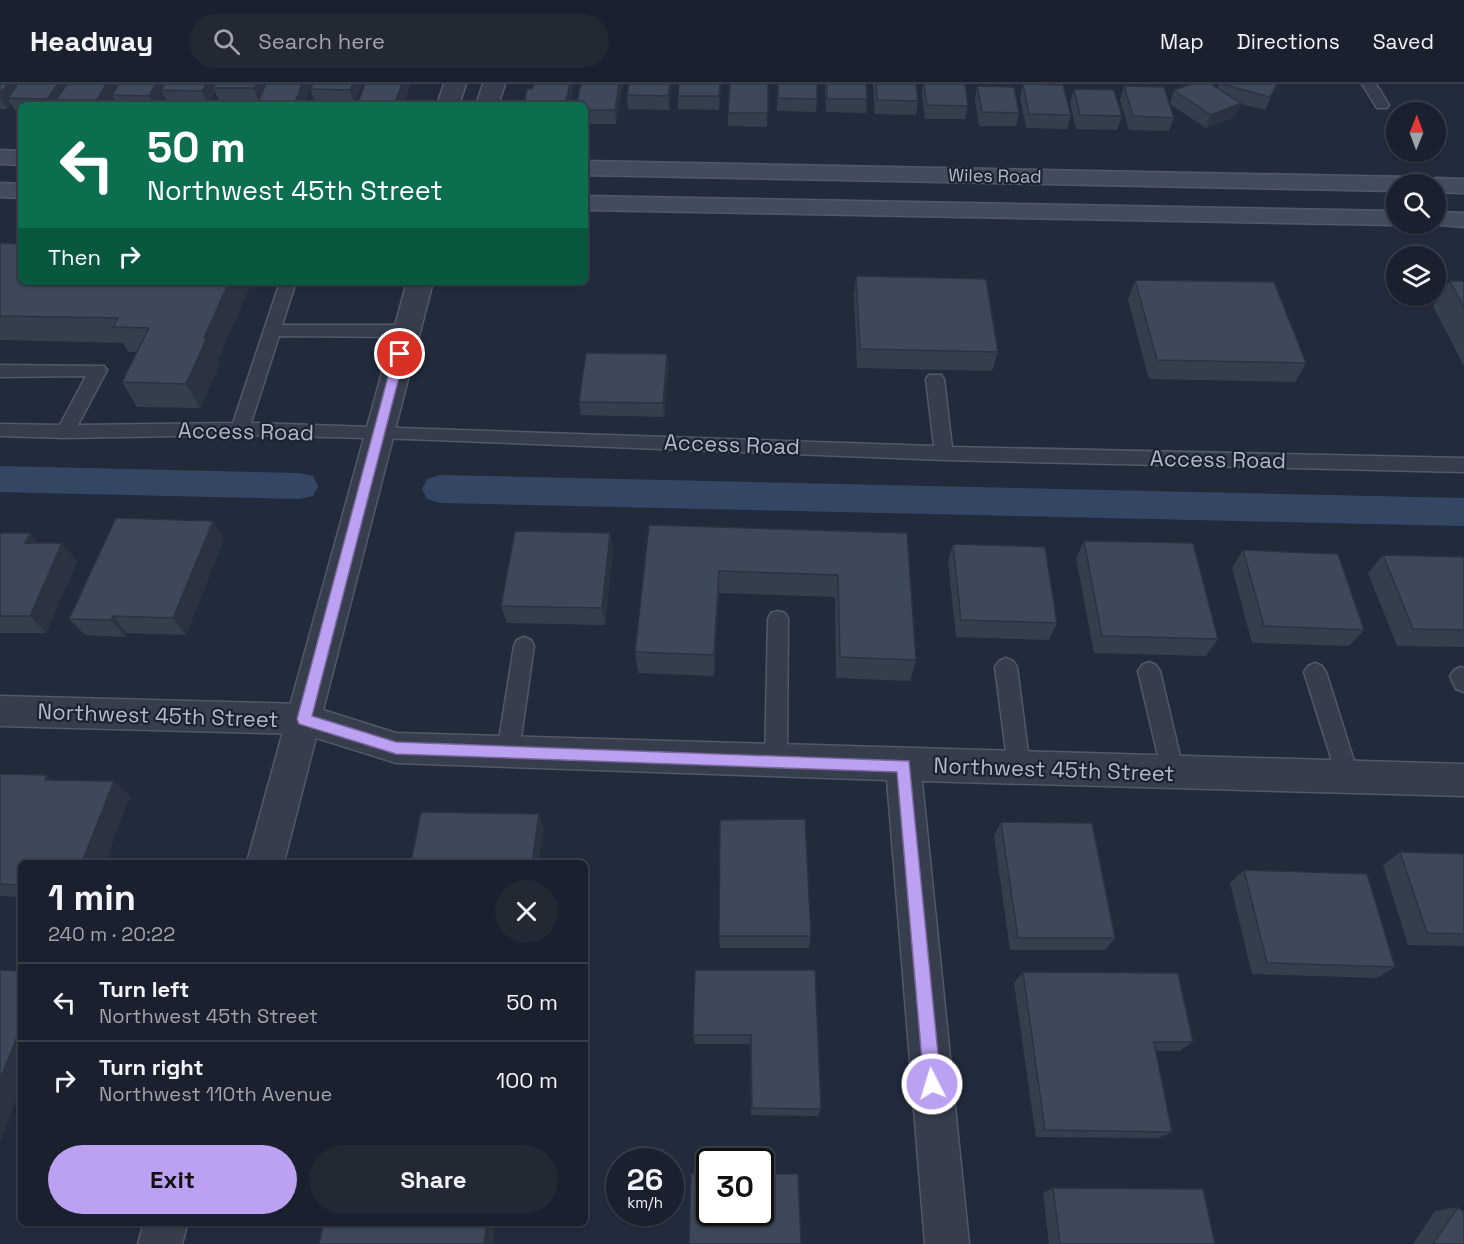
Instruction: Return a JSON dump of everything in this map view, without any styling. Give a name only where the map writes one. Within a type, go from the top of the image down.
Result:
[{"type":"main road","points":[[0,158],[18,158]]},
{"type":"main road","name":"Wiles Road","points":[[588,168],[1386,184]]},
{"type":"main road","points":[[1446,185],[1464,186]]},
{"type":"main road","points":[[0,190],[18,191]]},
{"type":"main road","name":"Wiles Road","points":[[588,202],[1386,218]]},
{"type":"street","points":[[449,102],[455,84]]},
{"type":"street","points":[[488,102],[494,84]]},
{"type":"street","points":[[266,860],[419,285]]},
{"type":"street","name":"Northwest 45th Street","points":[[0,711],[304,719],[396,748],[903,765],[1464,780]]},
{"type":"street","points":[[903,765],[946,1244]]},
{"type":"street","points":[[160,1244],[165,1226]]},
{"type":"lane","points":[[1368,84],[1382,105]]},
{"type":"lane","points":[[240,429],[287,285]]},
{"type":"lane","points":[[273,330],[405,331]]},
{"type":"lane","points":[[0,371],[98,370],[66,432]]},
{"type":"lane","points":[[935,380],[944,453]]},
{"type":"lane","name":"Access Road","points":[[0,430],[66,432],[240,429],[516,436],[944,453],[1464,465]]},
{"type":"lane","points":[[776,761],[778,619]]},
{"type":"lane","points":[[508,752],[524,646]]},
{"type":"lane","points":[[1006,667],[1019,768]]},
{"type":"lane","points":[[1149,671],[1173,772]]},
{"type":"lane","points":[[1315,672],[1348,777]]},
{"type":"building","points":[[0,84],[8,84],[0,94]]},
{"type":"building","points":[[18,84],[58,84],[47,99],[8,98]]},
{"type":"building","points":[[67,84],[106,84],[97,100],[56,100]]},
{"type":"building","points":[[119,84],[156,84],[149,96],[112,95]]},
{"type":"building","points":[[164,84],[206,84],[202,91],[161,90]]},
{"type":"building","points":[[215,84],[256,84],[254,88],[213,88]]},
{"type":"building","points":[[266,84],[302,84],[295,102],[258,102]]},
{"type":"building","points":[[313,84],[353,84],[350,90],[310,89]]},
{"type":"building","points":[[365,84],[402,84],[395,102],[358,102]]},
{"type":"building","points":[[534,84],[570,84],[566,102],[525,102],[527,89],[532,89]]},
{"type":"building","points":[[581,84],[619,84],[615,110],[588,110],[588,102],[577,102]]},
{"type":"building","points":[[629,84],[670,84],[668,96],[627,95]]},
{"type":"building","points":[[679,84],[720,84],[719,96],[678,96]]},
{"type":"building","points":[[730,84],[768,84],[768,113],[728,113]]},
{"type":"building","points":[[778,84],[817,84],[817,99],[778,98]]},
{"type":"building","points":[[827,84],[866,84],[867,99],[827,99]]},
{"type":"building","points":[[876,84],[916,84],[918,101],[877,100]]},
{"type":"building","points":[[924,84],[965,84],[968,106],[927,105]]},
{"type":"building","points":[[1023,84],[1063,85],[1071,115],[1029,114]]},
{"type":"building","points":[[1192,84],[1211,84],[1241,103],[1211,115],[1174,90]]},
{"type":"building","points":[[1222,84],[1277,84],[1270,97]]},
{"type":"building","points":[[977,86],[1014,87],[1019,113],[982,112]]},
{"type":"building","points":[[1124,86],[1164,87],[1174,118],[1133,116]]},
{"type":"building","points":[[1074,89],[1114,90],[1122,116],[1080,115]]},
{"type":"building","points":[[0,243],[18,244],[18,285],[228,285],[186,384],[122,382],[149,328],[113,327],[118,318],[0,316]]},
{"type":"building","points":[[856,276],[986,279],[998,352],[860,349]]},
{"type":"building","points":[[1135,280],[1274,282],[1306,363],[1157,360]]},
{"type":"building","points":[[1450,281],[1464,281],[1464,308]]},
{"type":"building","points":[[586,353],[667,354],[663,403],[579,402]]},
{"type":"building","points":[[116,518],[213,521],[173,618],[113,616],[111,620],[69,619]]},
{"type":"building","points":[[649,525],[907,533],[916,660],[840,657],[838,575],[719,571],[714,655],[635,652]]},
{"type":"building","points":[[515,531],[610,533],[602,608],[501,606]]},
{"type":"building","points":[[0,533],[30,533],[25,543],[62,543],[30,616],[0,616]]},
{"type":"building","points":[[1084,541],[1193,543],[1218,639],[1102,636]]},
{"type":"building","points":[[953,544],[1045,547],[1057,623],[961,620]]},
{"type":"building","points":[[1243,550],[1338,554],[1364,630],[1264,626]]},
{"type":"building","points":[[1383,555],[1464,557],[1464,630],[1413,629]]},
{"type":"building","points":[[0,774],[46,775],[45,780],[114,781],[83,860],[18,860],[18,885],[0,884]]},
{"type":"building","points":[[421,812],[539,814],[532,860],[411,860]]},
{"type":"building","points":[[805,819],[811,936],[719,936],[720,820]]},
{"type":"building","points":[[1001,822],[1092,823],[1115,938],[1018,938]]},
{"type":"building","points":[[1400,852],[1464,854],[1464,934],[1427,933]]},
{"type":"building","points":[[1244,870],[1367,874],[1395,967],[1267,963]]},
{"type":"building","points":[[0,970],[18,971],[18,1034],[0,1079]]},
{"type":"building","points":[[695,970],[815,970],[821,1109],[752,1108],[751,1035],[693,1035]]},
{"type":"building","points":[[1023,972],[1178,973],[1193,1042],[1154,1042],[1172,1132],[1045,1130]]},
{"type":"building","points":[[691,1174],[696,1174],[696,1226],[774,1226],[774,1174],[798,1174],[801,1244],[689,1244]]},
{"type":"building","points":[[1053,1188],[1203,1189],[1215,1244],[1060,1244]]},
{"type":"building","points":[[1458,1207],[1464,1212],[1464,1244],[1433,1244]]},
{"type":"building","points":[[323,1226],[486,1226],[484,1244],[319,1244]]},
{"type":"waterway","points":[[0,479],[300,486]]},
{"type":"waterway","points":[[440,489],[1464,512]]},
{"type":"route","points":[[400,354],[304,719],[396,748],[903,765],[932,1084]]}]
